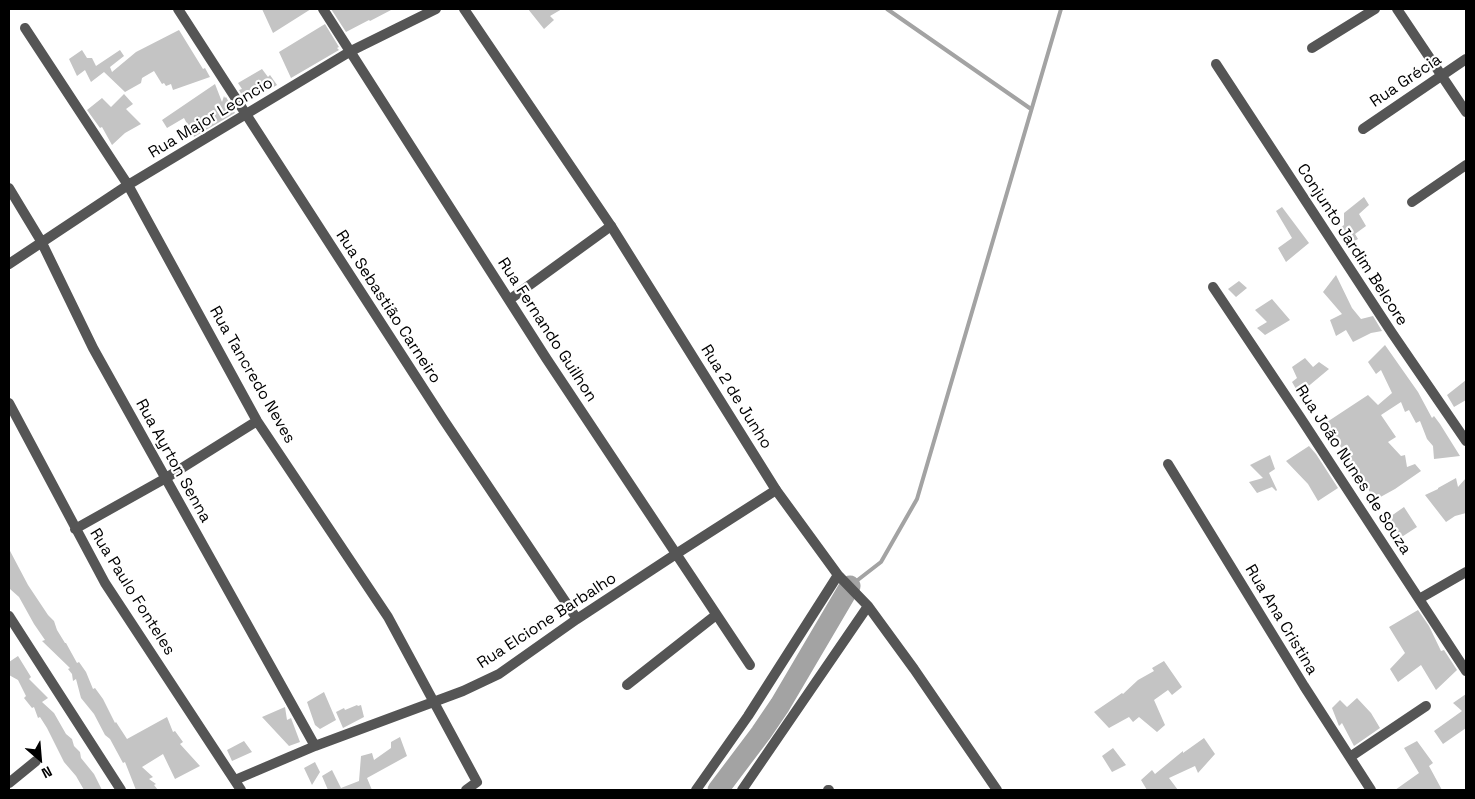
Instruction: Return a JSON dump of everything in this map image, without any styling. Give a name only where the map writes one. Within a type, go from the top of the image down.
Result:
[{"type":"street","name":"Rua Sebastião Carneiro","points":[[178,9],[443,419],[577,619]]},
{"type":"street","name":"Rua Fernando Guilhon","points":[[323,9],[546,358],[750,665]]},
{"type":"street","name":"Rua Major Leoncio","points":[[9,264],[128,185],[351,51],[436,9]]},
{"type":"street","name":"Rua 2 de Junho","points":[[464,9],[611,226],[776,490],[838,575],[868,606],[997,790]]},
{"type":"street","points":[[1312,48],[1375,9]]},
{"type":"street","points":[[1397,9],[1466,112]]},
{"type":"street","name":"Rua Tancredo Neves","points":[[25,28],[128,185],[257,421],[388,617],[477,782],[469,789]]},
{"type":"street","name":"Rua Grécia","points":[[1364,129],[1466,59]]},
{"type":"street","name":"Conjunto Jardim Belcore","points":[[1216,64],[1392,333],[1466,441]]},
{"type":"street","points":[[1412,202],[1466,165]]},
{"type":"street","name":"Rua Ayrton Senna","points":[[9,188],[41,241],[93,348],[315,746]]},
{"type":"street","points":[[509,300],[611,226]]},
{"type":"street","name":"Rua João Nunes de Souza","points":[[1213,287],[1306,425],[1466,671]]},
{"type":"street","name":"Rua Paulo Fonteles","points":[[9,403],[105,583],[241,790]]},
{"type":"street","points":[[75,529],[166,478],[257,421]]},
{"type":"street","name":"Rua Ana Cristina","points":[[1168,464],[1304,686],[1371,790]]},
{"type":"street","name":"Rua Elcione Barbalho","points":[[235,780],[315,746],[463,691],[500,674],[577,619],[776,490]]},
{"type":"street","points":[[1419,599],[1466,572]]},
{"type":"street","points":[[696,790],[748,716],[838,575]]},
{"type":"street","points":[[742,790],[868,606]]},
{"type":"street","points":[[627,685],[716,615]]},
{"type":"street","points":[[9,616],[121,790]]},
{"type":"street","points":[[1350,757],[1426,706]]},
{"type":"street","points":[[9,783],[36,762]]},
{"type":"building","points":[[262,9],[311,9],[273,33]]},
{"type":"building","points":[[331,9],[393,9],[346,32]]},
{"type":"building","points":[[528,9],[562,9],[550,16],[554,20],[544,29]]},
{"type":"building","points":[[325,24],[339,50],[291,78],[279,52]]},
{"type":"building","points":[[179,30],[210,77],[173,90],[171,84],[166,86],[164,83],[162,84],[154,71],[142,78],[141,83],[125,92],[104,72],[91,82],[85,70],[77,76],[69,59],[82,50],[87,58],[92,58],[96,66],[120,50],[124,56],[110,67],[112,72],[136,52]]},
{"type":"building","points":[[262,69],[268,77],[270,75],[277,85],[256,97],[254,95],[251,97],[249,93],[243,97],[239,90],[242,89],[238,83]]},
{"type":"building","points":[[215,84],[222,102],[224,96],[226,97],[235,113],[194,137],[184,118],[167,128],[162,120]]},
{"type":"building","points":[[124,94],[133,104],[126,109],[141,124],[125,133],[112,145],[102,127],[100,128],[87,110],[102,98],[111,107]]},
{"type":"building","points":[[1364,197],[1369,205],[1359,214],[1366,226],[1355,234],[1358,239],[1347,245],[1337,230],[1344,225],[1344,213]]},
{"type":"building","points":[[1282,207],[1309,243],[1286,262],[1278,248],[1292,238],[1276,211]]},
{"type":"building","points":[[1336,275],[1352,308],[1361,319],[1373,316],[1382,331],[1371,333],[1353,342],[1346,330],[1336,336],[1330,320],[1342,314],[1323,292]]},
{"type":"building","points":[[1239,281],[1247,288],[1236,297],[1228,289]]},
{"type":"building","points":[[1272,299],[1290,320],[1265,335],[1257,328],[1267,322],[1255,310]]},
{"type":"building","points":[[1385,345],[1418,392],[1432,418],[1434,416],[1440,424],[1460,456],[1434,459],[1433,446],[1427,439],[1420,421],[1416,423],[1409,410],[1405,412],[1401,402],[1381,415],[1396,437],[1388,442],[1401,456],[1405,455],[1407,467],[1415,464],[1421,471],[1375,500],[1354,467],[1352,468],[1345,459],[1347,458],[1327,422],[1368,395],[1378,405],[1392,393],[1381,370],[1376,374],[1368,362]]},
{"type":"building","points":[[1305,358],[1313,367],[1319,362],[1329,369],[1299,394],[1292,382],[1297,378],[1292,367]]},
{"type":"building","points":[[1466,380],[1466,400],[1454,407],[1447,395]]},
{"type":"building","points":[[1309,446],[1338,488],[1318,501],[1308,484],[1286,461]]},
{"type":"building","points":[[1270,455],[1275,469],[1269,473],[1277,490],[1272,487],[1257,493],[1249,482],[1263,478],[1250,465]]},
{"type":"building","points":[[1456,478],[1458,487],[1466,478],[1466,513],[1455,516],[1446,522],[1425,495]]},
{"type":"building","points":[[1404,507],[1417,527],[1397,540],[1384,521]]},
{"type":"building","points":[[9,549],[28,585],[54,621],[57,630],[77,663],[79,662],[86,672],[93,689],[95,688],[103,699],[115,723],[127,739],[167,717],[173,732],[175,731],[183,742],[180,744],[200,766],[175,779],[163,754],[142,767],[153,777],[149,779],[156,784],[154,785],[158,790],[136,790],[125,762],[123,763],[94,714],[81,698],[76,679],[73,681],[72,674],[68,669],[70,668],[42,641],[45,640],[19,597],[10,589]]},
{"type":"building","points":[[1418,610],[1429,626],[1441,651],[1444,650],[1457,670],[1436,690],[1421,665],[1398,682],[1390,669],[1405,653],[1389,627]]},
{"type":"building","points":[[18,656],[31,677],[29,679],[48,698],[42,702],[54,713],[66,734],[72,739],[74,746],[80,752],[81,758],[94,774],[102,790],[84,790],[76,776],[64,762],[47,728],[40,717],[38,718],[34,707],[32,708],[24,698],[26,696],[18,680],[9,675],[9,662]]},
{"type":"building","points":[[1164,661],[1182,687],[1172,695],[1168,690],[1154,700],[1165,725],[1157,732],[1139,717],[1133,722],[1129,717],[1109,728],[1094,712],[1123,694],[1138,680],[1154,671],[1152,668]]},
{"type":"building","points":[[324,692],[336,720],[320,729],[315,725],[307,702]]},
{"type":"building","points":[[1466,694],[1466,728],[1443,744],[1434,731],[1462,711],[1453,703]]},
{"type":"building","points":[[1357,698],[1371,713],[1380,728],[1354,746],[1342,723],[1339,726],[1332,708],[1340,700],[1347,707]]},
{"type":"building","points":[[361,705],[364,717],[343,728],[336,712]]},
{"type":"building","points":[[285,707],[287,720],[291,718],[300,742],[289,746],[262,717]]},
{"type":"building","points":[[400,737],[407,756],[367,778],[372,790],[328,790],[322,776],[332,770],[341,788],[359,781],[361,756],[372,753],[374,760],[391,748],[391,742]]},
{"type":"building","points":[[1204,738],[1215,754],[1198,773],[1195,766],[1169,778],[1178,790],[1147,790],[1141,780],[1152,770],[1155,774],[1183,751],[1183,753]]},
{"type":"building","points":[[244,741],[252,752],[232,761],[227,750]]},
{"type":"building","points":[[1417,741],[1433,763],[1429,766],[1442,790],[1395,790],[1419,773],[1404,748]]},
{"type":"building","points":[[1113,748],[1126,765],[1112,772],[1102,756]]},
{"type":"building","points":[[315,762],[320,772],[312,785],[304,768]]},
{"type":"waterway","points":[[887,9],[1031,109]]},
{"type":"waterway","points":[[850,586],[881,562],[917,499],[1061,9]]},
{"type":"waterway","points":[[718,790],[780,705],[850,586]]}]
